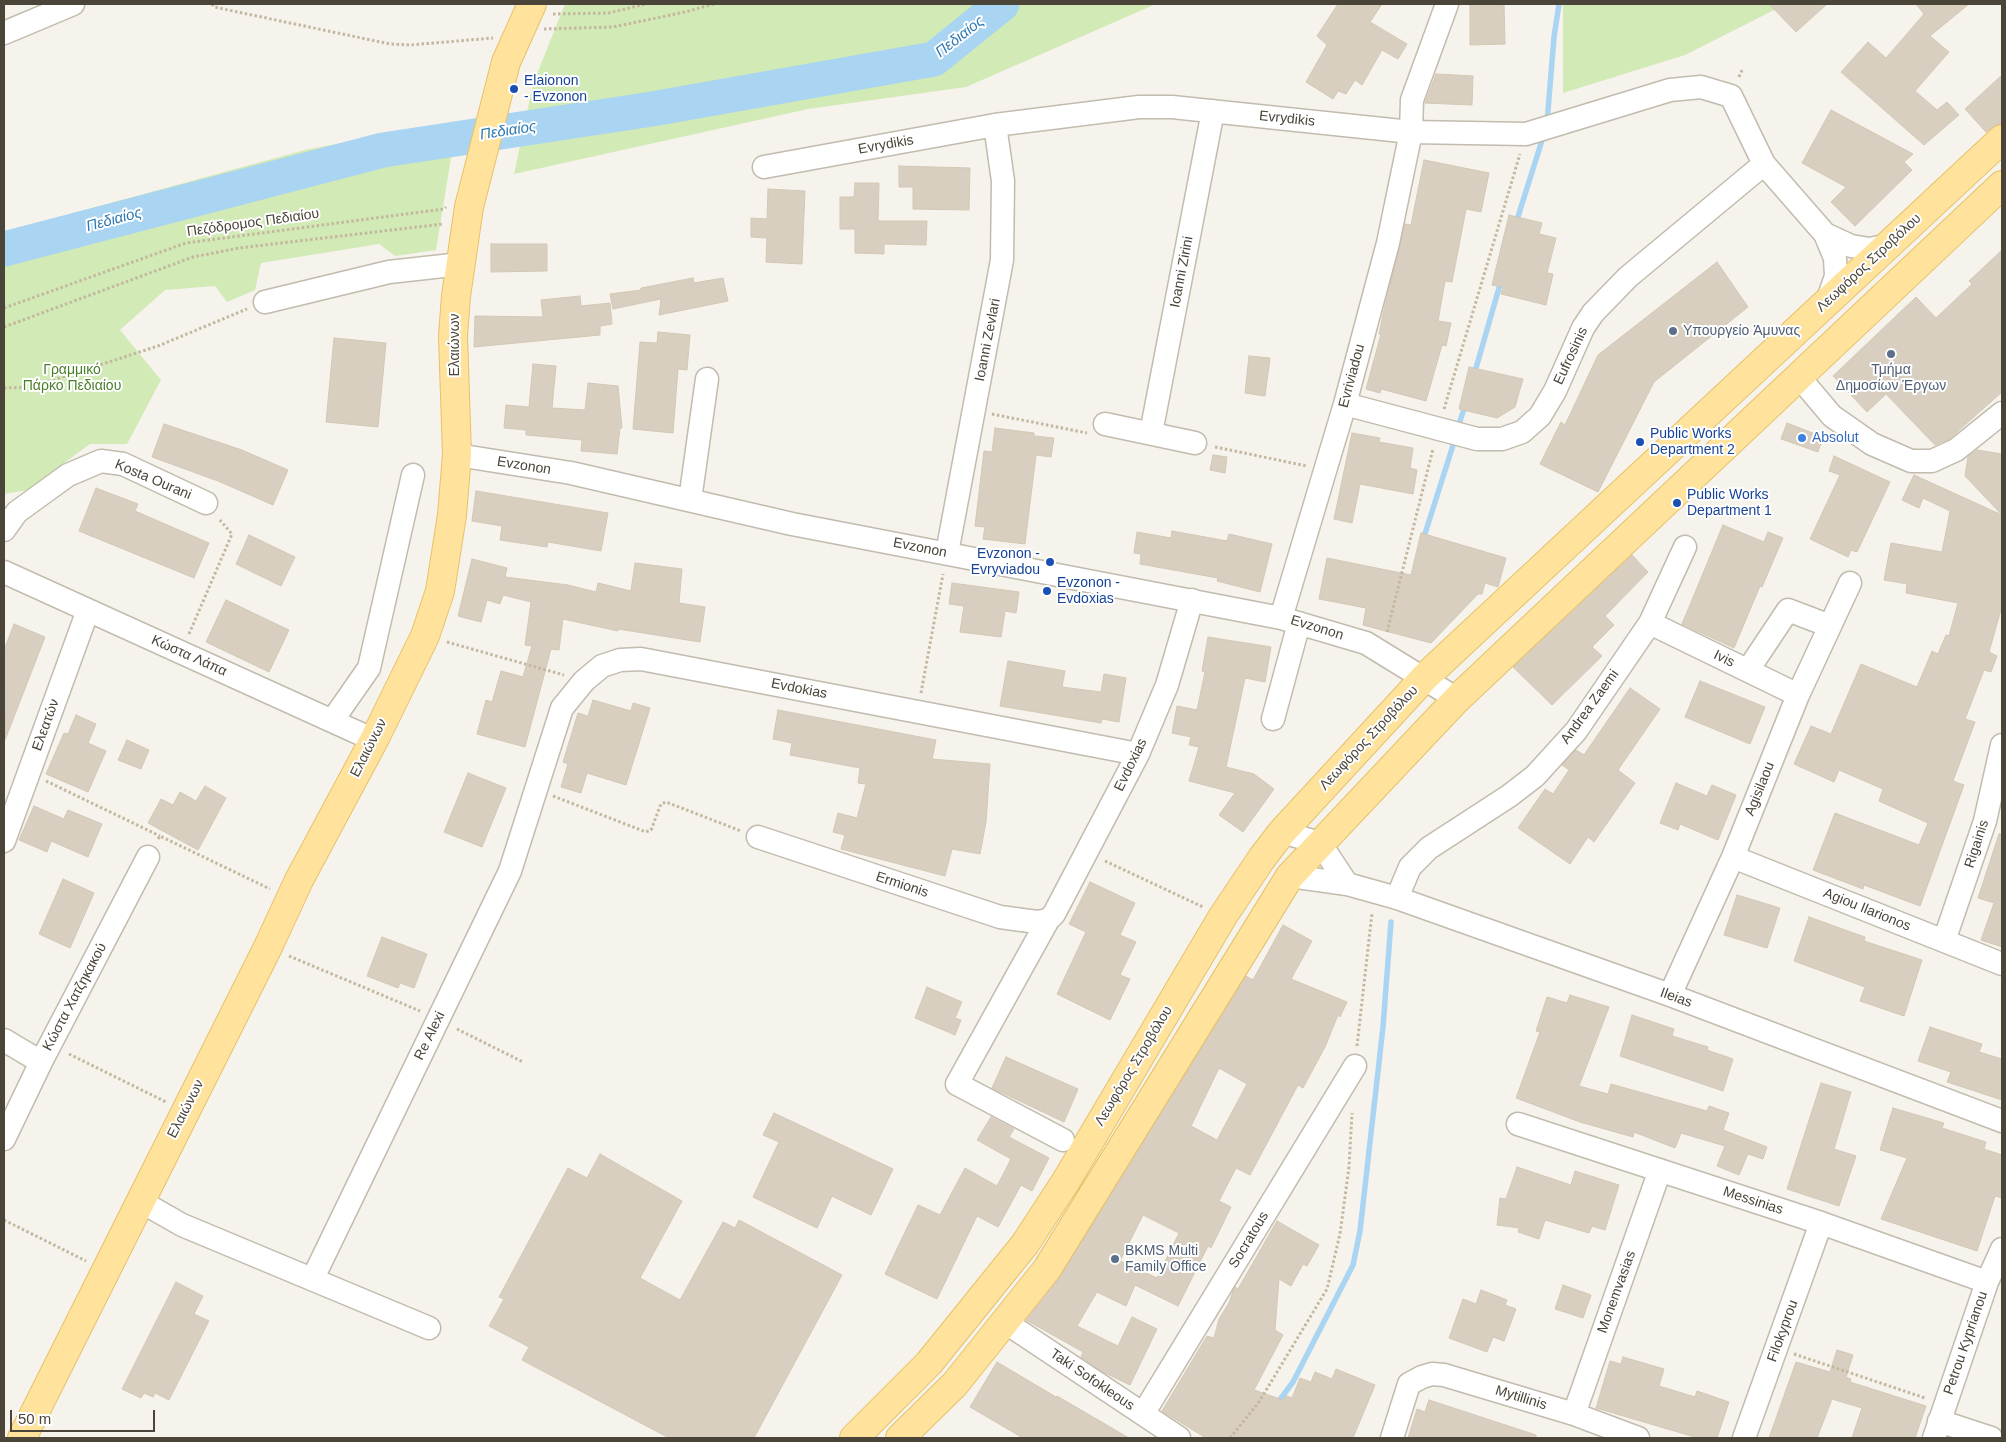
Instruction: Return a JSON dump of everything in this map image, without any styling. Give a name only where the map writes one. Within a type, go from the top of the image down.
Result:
[{"type":"main road","name":"Ελαιώνων","points":[[22,1438],[291,899],[374,740],[425,636],[445,569],[457,455],[453,336],[461,264],[461,204],[506,62],[525,26]]},
{"type":"main road","name":"Λεωφόρος Στροβόλου","points":[[854,1438],[929,1364],[1025,1244],[1066,1181],[1223,916],[1282,832],[1425,677],[2002,139]]},
{"type":"main road","points":[[900,1438],[955,1384],[1047,1269],[1290,876],[1457,698],[2002,185]]},
{"type":"street","points":[[4,33],[73,4]]},
{"type":"street","name":"Evriviadou","points":[[1273,719],[1290,620],[1326,469],[1388,243],[1411,132],[1412,100],[1447,4]]},
{"type":"street","name":"Evrydikis","points":[[764,167],[995,125],[1102,110],[1139,107],[1172,106],[1411,132],[1542,130],[1670,90],[1700,87],[1731,96],[1764,164],[1825,234]]},
{"type":"street","name":"Ioanni Zirini","points":[[1151,433],[1213,111]]},
{"type":"street","name":"Ioanni Zevlari","points":[[947,553],[1002,260],[1003,182],[995,125]]},
{"type":"street","name":"Eufrosinis","points":[[1345,404],[1438,430],[1489,440],[1513,436],[1532,424],[1555,391],[1583,328],[1593,313],[1628,277],[1764,164]]},
{"type":"street","points":[[1825,234],[1851,246],[1870,248],[1889,245]]},
{"type":"street","points":[[1825,234],[1835,258],[1836,267],[1836,276],[1827,302]]},
{"type":"street","points":[[265,302],[389,272],[461,264]]},
{"type":"street","points":[[1799,377],[1832,416],[1872,444],[1911,461],[1932,461],[1956,450],[2002,413]]},
{"type":"street","points":[[690,500],[707,379]]},
{"type":"street","points":[[1105,424],[1195,443]]},
{"type":"street","name":"Evzonon","points":[[457,455],[571,473],[792,524],[1290,620],[1366,643],[1457,698]]},
{"type":"street","name":"Kosta Ourani","points":[[4,530],[17,512],[68,475],[101,461],[123,464],[206,503]]},
{"type":"street","points":[[332,720],[369,668],[413,476]]},
{"type":"street","name":"Andrea Zaemi","points":[[1397,898],[1410,867],[1429,848],[1535,776],[1570,738],[1650,623],[1685,547]]},
{"type":"street","name":"Κώστα Λάπα","points":[[4,572],[374,740]]},
{"type":"street","name":"Agisilaou","points":[[1670,995],[1733,856],[1798,695],[1850,583]]},
{"type":"street","name":"Evdoxias","points":[[1062,1140],[957,1084],[1048,920],[1054,914],[1138,754],[1167,685],[1192,600]]},
{"type":"street","name":"Ελεατών","points":[[4,841],[88,610]]},
{"type":"street","points":[[1748,670],[1788,610],[1830,626]]},
{"type":"street","name":"Ivis","points":[[1650,623],[1798,695]]},
{"type":"street","name":"Evdokias","points":[[536,790],[562,708],[584,681],[602,666],[620,660],[641,659],[1138,754]]},
{"type":"street","name":"Rigainis","points":[[1944,941],[1985,821],[2002,745]]},
{"type":"street","name":"Re Alexi","points":[[313,1278],[510,871],[536,790]]},
{"type":"street","points":[[1282,832],[1320,844],[1347,884]]},
{"type":"street","name":"Ermionis","points":[[758,838],[1000,917],[1037,922],[1048,920]]},
{"type":"street","name":"Agiou Ilarionos","points":[[1733,856],[2002,964]]},
{"type":"street","name":"Κώστα Χατζηκακού","points":[[4,1139],[45,1053],[148,857]]},
{"type":"street","name":"Ileias","points":[[1290,876],[1347,884],[1397,898],[1670,995],[2002,1121]]},
{"type":"street","points":[[4,1040],[45,1053]]},
{"type":"street","name":"Socratous","points":[[1142,1414],[1355,1066]]},
{"type":"street","name":"Messinias","points":[[1518,1124],[1822,1223],[1987,1282]]},
{"type":"street","name":"Monemvasias","points":[[1574,1414],[1660,1170]]},
{"type":"street","points":[[140,1202],[182,1225],[313,1278],[429,1328]]},
{"type":"street","name":"Filokyprou","points":[[1744,1438],[1822,1223]]},
{"type":"street","name":"Petrou Kyprianou","points":[[1939,1422],[1987,1282],[2002,1249]]},
{"type":"street","name":"Taki Sofokleous","points":[[1005,1322],[1179,1438]]},
{"type":"street","name":"Mytillinis","points":[[1392,1438],[1409,1384],[1422,1377],[1444,1375],[1574,1414],[1638,1438]]},
{"type":"street","points":[[1939,1422],[1992,1438]]},
{"type":"path","points":[[212,4],[214,7],[390,44],[410,46],[646,4]]},
{"type":"path","points":[[525,26],[613,27],[714,4]]},
{"type":"path","points":[[1382,652],[1438,430],[1542,130]]},
{"type":"path","name":"Πεζόδρομος Πεδιαίου","points":[[4,308],[186,243],[444,210],[461,204]]},
{"type":"path","points":[[4,327],[193,257],[239,248],[448,224]]},
{"type":"path","points":[[4,388],[32,387],[149,349],[265,302]]},
{"type":"path","points":[[975,411],[1092,434],[1105,424]]},
{"type":"path","points":[[1195,443],[1326,469]]},
{"type":"path","points":[[181,652],[232,534],[206,503]]},
{"type":"path","points":[[918,713],[947,553]]},
{"type":"path","points":[[425,636],[584,681]]},
{"type":"path","points":[[29,773],[291,899]]},
{"type":"path","points":[[536,790],[646,832],[651,830],[661,804],[666,802],[758,838]]},
{"type":"path","points":[[148,857],[160,836]]},
{"type":"path","points":[[1086,852],[1223,916]]},
{"type":"path","points":[[1355,1066],[1372,913]]},
{"type":"path","points":[[268,947],[438,1019],[523,1062]]},
{"type":"path","points":[[45,1053],[185,1111]]},
{"type":"path","points":[[1230,1438],[1259,1402],[1327,1289],[1340,1234],[1349,1167],[1352,1112]]},
{"type":"path","points":[[4,1220],[106,1271]]},
{"type":"path","points":[[1777,1348],[1939,1422]]},
{"type":"green space","points":[[565,4],[1156,4],[966,87],[808,109],[514,174],[533,84]]},
{"type":"green space","points":[[1563,4],[1786,4],[1685,55],[1563,93]]},
{"type":"green space","name":"Γραμμικό Πάρκο Πεδιαίου","points":[[457,121],[436,250],[395,256],[379,244],[261,263],[255,290],[227,302],[215,286],[165,290],[120,330],[161,380],[127,444],[90,444],[27,490],[4,494],[4,232],[305,150]]},
{"type":"building","points":[[1338,4],[1382,4],[1370,22],[1407,44],[1398,59],[1382,50],[1362,85],[1355,80],[1346,94],[1338,91],[1333,99],[1306,82],[1327,45],[1317,36]]},
{"type":"building","points":[[1470,4],[1504,4],[1505,44],[1470,45]]},
{"type":"building","points":[[1769,4],[1827,4],[1796,32]]},
{"type":"building","points":[[1916,4],[1969,4],[1930,36],[1949,52],[1915,91],[1937,110],[1947,102],[1959,115],[1924,145],[1841,72],[1868,42],[1886,58],[1924,14]]},
{"type":"building","points":[[1436,74],[1473,76],[1472,105],[1425,103]]},
{"type":"building","points":[[2002,75],[2002,123],[1986,132],[1965,109]]},
{"type":"building","points":[[1831,110],[1913,154],[1904,162],[1912,170],[1855,226],[1831,202],[1846,187],[1802,163]]},
{"type":"building","points":[[1424,160],[1489,173],[1481,212],[1466,209],[1452,282],[1445,281],[1438,321],[1451,323],[1446,346],[1442,345],[1426,401],[1381,389],[1380,393],[1366,389],[1381,334],[1379,334],[1384,310],[1405,224],[1411,225]]},
{"type":"building","points":[[899,166],[970,168],[969,210],[913,209],[913,187],[899,187]]},
{"type":"building","points":[[855,183],[879,183],[878,221],[927,221],[926,245],[884,244],[884,254],[855,253],[855,229],[840,229],[840,197],[854,197]]},
{"type":"building","points":[[768,189],[805,191],[802,264],[766,262],[767,238],[751,237],[751,218],[767,219]]},
{"type":"building","points":[[1509,215],[1542,223],[1539,234],[1556,238],[1547,273],[1553,274],[1546,305],[1501,294],[1503,287],[1492,285]]},
{"type":"building","points":[[491,244],[547,244],[547,271],[491,272]]},
{"type":"building","points":[[2002,250],[2002,392],[1949,439],[1935,445],[1886,394],[1867,412],[1833,376],[1916,297],[1936,318],[1972,284],[1969,281]]},
{"type":"building","name":"Υπουργείο Άμυνας","points":[[1717,262],[1748,307],[1654,382],[1598,492],[1540,464],[1561,422],[1565,425],[1598,355]]},
{"type":"building","points":[[693,278],[694,283],[723,278],[728,301],[659,315],[661,299],[613,309],[610,294],[641,290],[641,288]]},
{"type":"building","points":[[580,296],[581,306],[610,303],[612,324],[600,326],[600,335],[474,347],[475,316],[543,317],[541,300]]},
{"type":"building","points":[[658,332],[690,335],[687,370],[678,369],[673,433],[633,429],[640,342],[657,343]]},
{"type":"building","points":[[334,338],[386,343],[378,427],[326,422]]},
{"type":"building","points":[[1249,356],[1270,358],[1265,396],[1245,393]]},
{"type":"building","points":[[533,364],[556,366],[552,408],[585,410],[588,383],[618,386],[622,428],[620,428],[617,454],[581,451],[582,440],[526,435],[526,430],[504,428],[506,405],[529,407]]},
{"type":"building","points":[[1469,367],[1523,379],[1515,407],[1497,418],[1459,409]]},
{"type":"building","name":"Absolut","points":[[1787,423],[1823,437],[1818,452],[1781,439]]},
{"type":"building","points":[[164,424],[242,450],[288,470],[273,505],[218,481],[152,457]]},
{"type":"building","points":[[995,428],[1034,433],[1034,436],[1054,438],[1051,457],[1036,455],[1025,544],[983,539],[985,527],[975,526],[984,451],[992,452]]},
{"type":"building","points":[[1352,433],[1380,438],[1379,442],[1413,448],[1410,468],[1417,470],[1413,494],[1360,484],[1352,523],[1334,519]]},
{"type":"building","points":[[1977,450],[2002,454],[2002,515],[1965,476],[1968,457]]},
{"type":"building","points":[[1213,455],[1227,457],[1225,473],[1210,470]]},
{"type":"building","points":[[1834,456],[1890,482],[1857,552],[1851,550],[1848,557],[1810,539],[1840,475],[1829,471]]},
{"type":"building","points":[[1914,475],[2002,515],[2002,606],[1989,652],[1997,656],[1991,672],[1984,670],[1965,719],[1975,722],[1953,781],[1964,785],[1920,906],[1864,885],[1863,889],[1813,870],[1835,813],[1919,845],[1928,823],[1879,801],[1883,789],[1839,770],[1834,782],[1794,764],[1811,726],[1831,734],[1861,664],[1917,687],[1932,651],[1938,654],[1946,635],[1949,636],[1958,603],[1906,593],[1907,584],[1884,580],[1891,543],[1942,552],[1950,511],[1923,498],[1919,508],[1902,500]]},
{"type":"building","points":[[96,488],[138,504],[135,511],[209,543],[194,578],[79,531]]},
{"type":"building","points":[[476,491],[608,513],[601,551],[548,542],[547,547],[500,540],[502,526],[472,521]]},
{"type":"building","points":[[1723,525],[1764,542],[1768,532],[1783,538],[1734,648],[1682,624]]},
{"type":"building","points":[[1172,531],[1227,541],[1229,534],[1272,544],[1260,592],[1217,581],[1218,578],[1140,564],[1141,554],[1134,553],[1137,532],[1171,538]]},
{"type":"building","points":[[1421,533],[1506,558],[1498,587],[1485,583],[1482,594],[1478,594],[1431,643],[1363,625],[1366,608],[1319,599],[1327,558],[1411,575]]},
{"type":"building","points":[[249,535],[295,557],[281,586],[236,564]]},
{"type":"building","points":[[1632,555],[1648,572],[1605,616],[1614,625],[1592,647],[1602,656],[1552,705],[1513,667]]},
{"type":"building","points":[[472,559],[507,568],[505,577],[568,585],[596,592],[598,583],[631,591],[635,563],[682,569],[679,603],[705,607],[700,642],[618,629],[618,631],[563,619],[559,650],[551,649],[525,747],[477,734],[486,700],[492,702],[501,671],[523,677],[532,646],[525,645],[531,602],[503,595],[500,604],[487,600],[481,622],[458,616]]},
{"type":"building","points":[[952,583],[1019,592],[1016,613],[1005,611],[1001,637],[960,632],[964,606],[949,604]]},
{"type":"building","points":[[226,600],[289,630],[269,672],[206,642]]},
{"type":"building","points":[[14,624],[45,637],[5,740],[4,650]]},
{"type":"building","points":[[1208,637],[1271,647],[1265,682],[1245,678],[1226,767],[1254,774],[1274,789],[1243,832],[1219,815],[1235,793],[1189,781],[1199,747],[1189,745],[1191,737],[1172,733],[1177,706],[1197,710],[1205,672],[1202,671]]},
{"type":"building","points":[[1008,661],[1065,671],[1062,687],[1101,692],[1104,674],[1126,678],[1119,722],[1102,719],[1101,723],[1000,706]]},
{"type":"building","points":[[1700,681],[1765,707],[1750,744],[1685,717]]},
{"type":"building","points":[[1630,688],[1660,709],[1618,770],[1635,783],[1594,842],[1588,837],[1570,864],[1518,828],[1545,789],[1553,794],[1569,770],[1562,765],[1576,750],[1584,755]]},
{"type":"building","points":[[593,700],[631,711],[633,703],[650,708],[626,785],[587,773],[581,793],[561,787],[568,764],[563,762],[578,713],[588,716]]},
{"type":"building","points":[[778,710],[936,740],[932,759],[990,764],[986,822],[980,854],[952,849],[945,876],[841,849],[845,835],[833,832],[838,813],[857,818],[866,784],[858,783],[860,768],[790,755],[792,743],[773,739]]},
{"type":"building","points":[[76,715],[96,724],[88,743],[106,751],[88,792],[46,774],[64,733],[68,734]]},
{"type":"building","points":[[127,740],[149,750],[141,769],[118,760]]},
{"type":"building","points":[[468,773],[506,788],[482,847],[444,832]]},
{"type":"building","points":[[1676,783],[1707,796],[1712,785],[1736,795],[1718,840],[1680,824],[1678,830],[1660,823]]},
{"type":"building","points":[[205,786],[226,798],[198,850],[148,823],[161,799],[173,805],[180,792],[196,801]]},
{"type":"building","points":[[34,806],[64,819],[68,810],[102,824],[88,857],[51,841],[47,852],[19,840]]},
{"type":"building","points":[[1999,834],[2002,834],[2002,947],[1981,940],[1994,903],[1978,898]]},
{"type":"building","points":[[63,879],[94,893],[70,948],[39,934]]},
{"type":"building","points":[[1090,882],[1135,903],[1120,935],[1136,942],[1120,975],[1130,979],[1110,1020],[1057,994],[1086,932],[1069,924]]},
{"type":"building","points":[[1737,895],[1780,908],[1767,948],[1724,935]]},
{"type":"building","points":[[1809,917],[1865,937],[1864,941],[1922,960],[1904,1016],[1860,1001],[1865,987],[1794,961]]},
{"type":"building","points":[[1283,925],[1312,941],[1291,979],[1347,1002],[1340,1017],[1338,1015],[1325,1047],[1303,1088],[1298,1085],[1250,1175],[1236,1168],[1219,1201],[1231,1207],[1211,1248],[1208,1246],[1178,1306],[1135,1285],[1126,1306],[1097,1292],[1077,1326],[1118,1346],[1132,1317],[1157,1329],[1130,1385],[1103,1372],[1081,1357],[1083,1352],[1026,1320],[1060,1277],[1246,976],[1253,980]],"holes":[[[1219,1068],[1247,1084],[1217,1140],[1191,1126]],[[1143,1215],[1179,1233],[1157,1278],[1120,1261]]]},
{"type":"building","points":[[382,937],[427,954],[414,988],[400,983],[398,988],[367,976]]},
{"type":"building","points":[[927,987],[962,1002],[955,1018],[961,1020],[955,1035],[915,1018]]},
{"type":"building","points":[[1570,995],[1609,1007],[1579,1086],[1608,1094],[1611,1084],[1707,1111],[1709,1106],[1729,1113],[1723,1130],[1767,1147],[1763,1159],[1748,1154],[1739,1175],[1717,1166],[1725,1146],[1681,1133],[1675,1148],[1634,1132],[1633,1137],[1580,1122],[1516,1098],[1540,1032],[1536,1031],[1547,997],[1567,1003]]},
{"type":"building","points":[[1632,1015],[1674,1029],[1672,1036],[1708,1047],[1707,1050],[1733,1059],[1723,1091],[1620,1056]]},
{"type":"building","points":[[1930,1027],[1982,1044],[1979,1052],[2002,1059],[2002,1100],[1947,1082],[1951,1072],[1918,1061]]},
{"type":"building","points":[[1006,1057],[1078,1089],[1064,1122],[992,1088]]},
{"type":"building","points":[[1821,1083],[1851,1092],[1834,1149],[1856,1156],[1839,1206],[1787,1189]]},
{"type":"building","points":[[1893,1108],[1944,1123],[1942,1128],[1986,1142],[1984,1149],[2002,1155],[2002,1198],[1995,1196],[1977,1251],[1881,1219],[1907,1158],[1880,1150]]},
{"type":"building","points":[[774,1113],[893,1169],[871,1215],[832,1196],[817,1228],[753,1197],[779,1142],[763,1135]]},
{"type":"building","points":[[991,1117],[1014,1129],[1009,1137],[1049,1158],[1032,1191],[1021,1185],[998,1227],[977,1216],[937,1299],[885,1274],[918,1205],[940,1215],[965,1168],[997,1186],[1011,1159],[977,1140]]},
{"type":"building","points":[[600,1154],[682,1201],[640,1278],[680,1300],[723,1222],[735,1228],[739,1220],[842,1275],[754,1438],[669,1438],[522,1360],[529,1347],[489,1326],[504,1299],[499,1297],[568,1168],[587,1178]]},
{"type":"building","points":[[1517,1167],[1571,1185],[1575,1171],[1619,1185],[1605,1230],[1592,1226],[1589,1233],[1545,1220],[1539,1239],[1518,1232],[1519,1228],[1497,1225],[1500,1198],[1506,1199]]},
{"type":"building","points":[[1277,1221],[1319,1245],[1307,1266],[1303,1264],[1291,1286],[1279,1279],[1275,1330],[1283,1335],[1254,1390],[1283,1400],[1287,1396],[1292,1398],[1300,1378],[1311,1382],[1315,1372],[1332,1379],[1336,1369],[1375,1385],[1353,1438],[1206,1438],[1162,1411],[1207,1336],[1214,1338],[1219,1319],[1229,1303],[1235,1287],[1238,1289]]},
{"type":"building","points":[[176,1282],[203,1296],[194,1314],[209,1321],[169,1400],[155,1393],[153,1397],[144,1393],[141,1398],[122,1389]]},
{"type":"building","points":[[1563,1285],[1591,1295],[1583,1318],[1555,1309]]},
{"type":"building","points":[[1481,1290],[1507,1300],[1505,1305],[1516,1309],[1504,1341],[1493,1337],[1487,1352],[1449,1338],[1463,1299],[1476,1304]]},
{"type":"building","points":[[1837,1350],[1853,1355],[1846,1377],[1851,1379],[1850,1382],[1926,1406],[1915,1438],[1852,1438],[1862,1408],[1832,1399],[1817,1438],[1769,1438],[1796,1362],[1830,1372]]},
{"type":"building","points":[[1623,1357],[1664,1369],[1659,1386],[1695,1397],[1697,1391],[1729,1402],[1717,1438],[1698,1438],[1596,1408],[1610,1361],[1621,1364]]},
{"type":"building","points":[[997,1362],[1129,1438],[1023,1438],[970,1407]]},
{"type":"building","points":[[1429,1400],[1536,1435],[1536,1438],[1408,1438],[1417,1409],[1425,1412]]},
{"type":"waterway","name":"Πεδιαίος","points":[[4,249],[383,150],[652,109],[934,59],[1002,4]]},
{"type":"waterway","points":[[1547,123],[1554,37],[1559,4]]},
{"type":"waterway","points":[[1516,223],[1544,134]]},
{"type":"waterway","points":[[1474,375],[1501,281]]},
{"type":"waterway","points":[[1457,430],[1466,403]]},
{"type":"waterway","points":[[1423,540],[1455,439]]},
{"type":"waterway","points":[[1276,1405],[1293,1382],[1353,1265],[1360,1231],[1383,1027],[1391,922]]},
{"type":"place","name":"Elaionon - Evzonon","points":[[514,89]]},
{"type":"place","name":"Υπουργείο Άμυνας","points":[[1673,331]]},
{"type":"place","name":"Τμήμα Δημοσίων Έργων","points":[[1891,354]]},
{"type":"place","name":"Absolut","points":[[1802,438]]},
{"type":"place","name":"Public Works Department 2","points":[[1640,442]]},
{"type":"place","name":"Public Works Department 1","points":[[1677,503]]},
{"type":"place","name":"Evzonon - Evryviadou","points":[[1050,562]]},
{"type":"place","name":"Evzonon - Evdoxias","points":[[1047,591]]},
{"type":"place","name":"BKMS Multi Family Office","points":[[1115,1259]]}]
